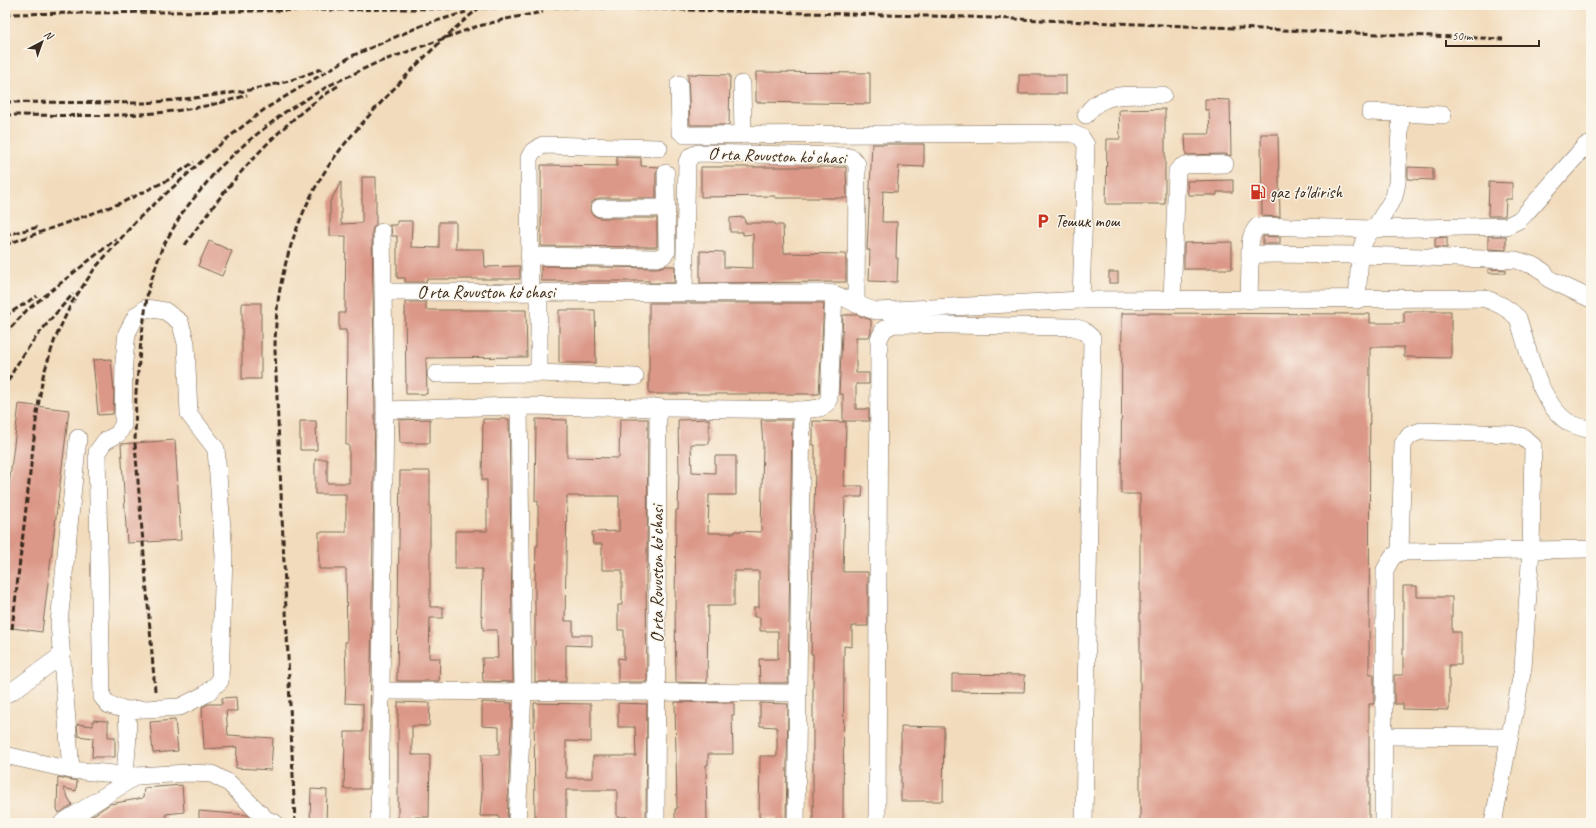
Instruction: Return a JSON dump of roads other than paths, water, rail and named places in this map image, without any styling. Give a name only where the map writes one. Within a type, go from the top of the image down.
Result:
[{"type":"street","points":[[680,84],[680,132],[685,135],[1071,133],[1081,137],[1086,145],[1081,300]]},
{"type":"street","points":[[742,84],[743,135]]},
{"type":"street","points":[[1086,115],[1091,107],[1098,101],[1110,96],[1163,95]]},
{"type":"street","points":[[1370,112],[1443,115]]},
{"type":"street","points":[[1357,300],[1362,246],[1367,235],[1374,229],[1394,197],[1401,113]]},
{"type":"street","points":[[539,373],[534,292],[529,256],[529,158],[533,152],[543,145],[659,148]]},
{"type":"street","points":[[1249,300],[1251,236],[1253,230],[1258,226],[1374,229],[1507,226],[1519,220],[1526,214],[1585,146],[1591,145]]},
{"type":"street","name":"Oʻrta Rovuston koʻchasi","points":[[384,292],[834,294],[856,304],[857,164],[852,158],[846,156],[698,153],[691,156],[687,162],[684,293]]},
{"type":"street","points":[[1172,300],[1177,172],[1185,165],[1225,164]]},
{"type":"street","points":[[529,256],[657,258],[663,256],[667,251],[666,173]]},
{"type":"street","points":[[600,208],[667,208]]},
{"type":"street","points":[[379,823],[385,410],[382,232]]},
{"type":"street","points":[[1250,262],[1253,256],[1259,254],[1360,255],[1516,260],[1535,266],[1549,279],[1591,299]]},
{"type":"street","points":[[385,410],[519,406],[802,410],[820,408],[827,403],[834,294]]},
{"type":"street","points":[[856,304],[877,311],[1081,300],[1357,300],[1483,298],[1498,302],[1510,310],[1518,318],[1543,393],[1552,408],[1566,421],[1575,426],[1591,430]]},
{"type":"street","points":[[146,308],[165,311],[180,322],[186,343],[189,414],[216,449],[224,555],[220,681],[206,694],[180,707],[127,710],[109,705],[102,697],[97,452],[106,440],[118,434],[123,425],[124,361],[127,333],[136,316],[146,308]]},
{"type":"street","points":[[877,823],[879,339],[884,329],[894,324],[1073,327],[1083,330],[1092,338],[1084,823]]},
{"type":"street","points":[[436,374],[539,373],[635,377]]},
{"type":"street","points":[[517,823],[523,691],[519,406]]},
{"type":"street","name":"Oʻrta Rovuston koʻchasi","points":[[656,823],[658,407]]},
{"type":"street","points":[[796,823],[802,410]]},
{"type":"street","points":[[1400,552],[1403,444],[1410,435],[1421,431],[1511,434],[1523,437],[1533,446],[1531,549],[1523,668],[1493,823]]},
{"type":"street","points":[[71,770],[59,623],[78,438]]},
{"type":"street","points":[[1383,823],[1384,570],[1392,557],[1400,552],[1591,549]]},
{"type":"street","points":[[5,694],[11,692],[62,655]]},
{"type":"street","points":[[382,691],[797,693]]},
{"type":"street","points":[[127,710],[131,776]]},
{"type":"street","points":[[1383,736],[1510,737]]},
{"type":"street","points":[[5,755],[71,770],[131,776],[189,773],[212,774],[229,783],[270,822]]},
{"type":"street","points":[[62,823],[131,776]]},
{"type":"railway","points":[[1471,5],[1591,8]]},
{"type":"railway","points":[[5,14],[567,7],[967,17],[1503,39]]},
{"type":"railway","points":[[295,823],[275,350],[277,310],[285,264],[306,205],[321,178],[338,153],[368,117],[411,71],[444,38],[479,8]]},
{"type":"railway","points":[[12,629],[37,413],[43,376],[55,339],[71,304],[95,268],[138,219],[224,141],[265,109],[352,56],[423,25],[466,12]]},
{"type":"railway","points":[[155,691],[135,444],[136,392],[148,290],[162,248],[182,213],[217,170],[247,142],[285,112],[330,85],[374,64],[475,27],[543,12]]},
{"type":"railway","points":[[5,102],[146,103],[194,98],[245,91],[289,81],[324,68]]},
{"type":"railway","points":[[185,245],[218,200],[273,138],[315,102],[338,86]]},
{"type":"railway","points":[[5,115],[97,116],[158,113],[218,103],[247,95]]},
{"type":"railway","points":[[5,245],[121,203],[168,180],[194,162]]},
{"type":"railway","points":[[5,235],[39,227]]},
{"type":"railway","points":[[5,334],[27,310],[116,239]]},
{"type":"railway","points":[[5,389],[17,364],[26,351],[73,294]]},
{"type":"railway","points":[[5,316],[37,296]]},
{"type":"place","name":"gaz to'ldirish","points":[[1258,192]]},
{"type":"place","name":"Тешик тош","points":[[1043,221]]}]
